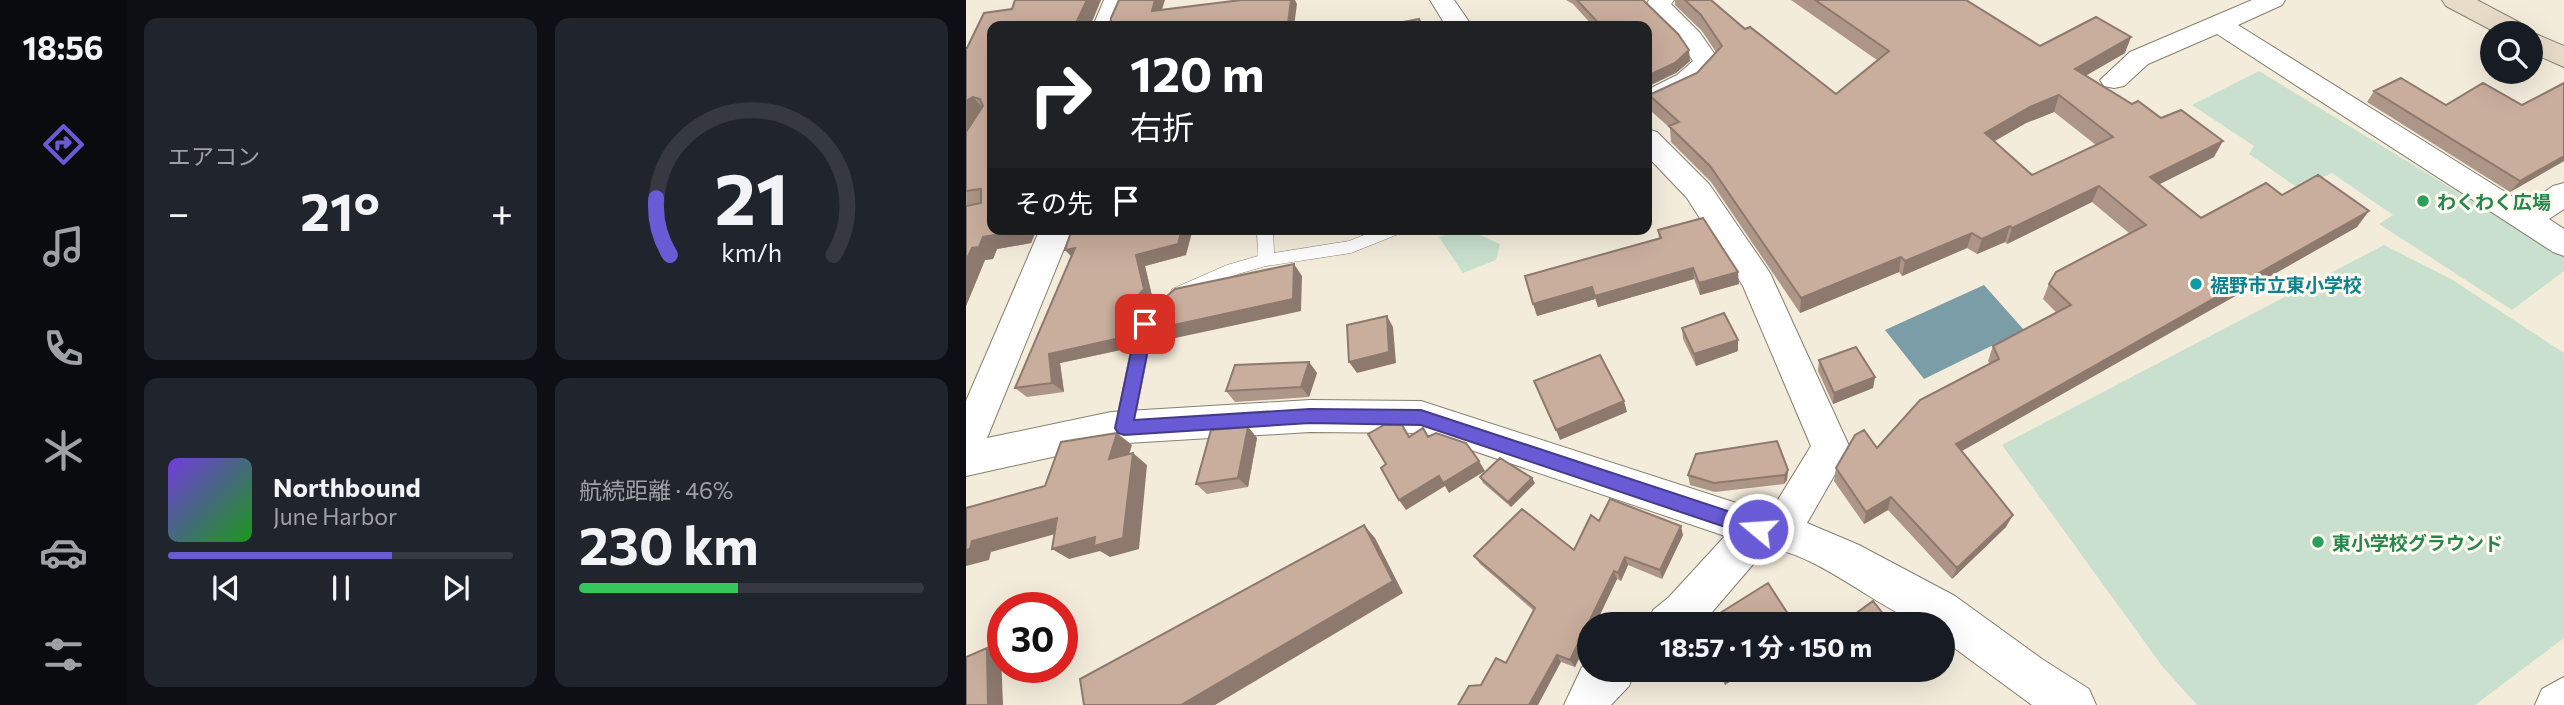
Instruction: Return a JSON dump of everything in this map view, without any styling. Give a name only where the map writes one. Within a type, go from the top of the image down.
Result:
[{"type":"street","points":[[1108,21],[1116,0]]},
{"type":"street","points":[[1442,0],[1456,21]]},
{"type":"street","points":[[1652,98],[1687,81],[1707,62],[1691,38],[1658,5],[1662,0]]},
{"type":"street","points":[[2114,80],[2139,58],[2273,0]]},
{"type":"street","points":[[2456,0],[2495,21]]},
{"type":"street","points":[[2220,24],[2564,244]]},
{"type":"street","points":[[2543,47],[2564,58]]},
{"type":"street","points":[[1652,143],[1698,191],[1758,282],[1831,448],[1770,530],[1684,612]]},
{"type":"street","points":[[2526,220],[2564,194]]},
{"type":"street","points":[[966,444],[1053,235]]},
{"type":"street","points":[[966,459],[1124,428],[1310,416],[1421,417],[1770,530],[1844,558],[1940,611],[2026,675],[2073,705]]},
{"type":"street","points":[[1587,705],[1599,682]]},
{"type":"street","points":[[2558,705],[2564,700]]},
{"type":"lane","points":[[1265,235],[1266,260]]},
{"type":"lane","points":[[1124,428],[1145,324],[1159,308],[1182,290],[1233,269],[1266,260],[1351,247],[1380,235]]},
{"type":"green space","name":"わくわく広場","points":[[2259,71],[2564,257],[2564,271],[2512,310],[2379,224],[2393,215],[2332,173],[2298,188],[2249,154],[2254,146],[2192,105]]},
{"type":"green space","points":[[1480,235],[1500,244],[1496,260],[1463,273],[1439,237]]},
{"type":"green space","name":"東小学校グラウンド","points":[[2384,245],[2451,279],[2564,353],[2564,638],[2475,705],[2197,705],[2162,666],[2002,445]]},
{"type":"water","points":[[1984,285],[2024,330],[1924,379],[1885,330]]},
{"type":"building","points":[[1015,0],[1087,0],[1077,21],[987,21],[987,235],[995,235],[983,237],[979,247],[972,248],[966,261],[966,206],[981,203],[981,189],[966,191],[966,132],[983,106],[980,99],[973,97],[966,101],[966,48],[984,13],[1012,9]]},
{"type":"building","points":[[1119,0],[1155,0],[1152,11],[1241,0],[1291,0],[1288,21],[1111,21]]},
{"type":"building","points":[[1577,0],[1643,0],[1678,34],[1689,50],[1675,63],[1652,74],[1652,21],[1596,21]]},
{"type":"building","points":[[1685,0],[1711,0],[1745,29],[1750,27],[1836,94],[1889,51],[1815,0],[1966,0],[2040,46],[2096,17],[2131,37],[2075,69],[2132,104],[2138,101],[2161,118],[2181,110],[2223,141],[2150,177],[2201,218],[2266,183],[2282,195],[2318,175],[2369,211],[1956,444],[2013,515],[1957,568],[1891,497],[1866,512],[1836,468],[1855,435],[1864,430],[1877,448],[1920,400],[1999,359],[1993,346],[2071,305],[2049,284],[2056,272],[2146,225],[2099,186],[2012,228],[2010,226],[1982,239],[1972,233],[1905,261],[1901,257],[1801,298],[1710,166],[1669,126],[1679,122],[1652,98],[1652,94],[1697,73],[1722,46],[1701,15]],"holes":[[[2059,95],[2113,137],[2032,175],[1985,133],[2030,107]]]},
{"type":"building","points":[[2401,78],[2446,105],[2485,84],[2522,105],[2564,83],[2564,156],[2520,181],[2374,91]]},
{"type":"building","points":[[1703,218],[1738,272],[1699,283],[1693,268],[1595,296],[1592,287],[1533,304],[1525,276],[1661,238],[1658,230]]},
{"type":"building","points":[[1070,235],[1180,235],[1178,244],[1136,255],[1144,289],[1127,308],[1120,338],[1049,354],[1052,383],[1015,388],[1075,248],[1065,250]]},
{"type":"building","points":[[1294,264],[1293,299],[1142,332],[1145,316],[1175,289]]},
{"type":"building","points":[[1724,313],[1738,340],[1694,354],[1682,328]]},
{"type":"building","points":[[1387,316],[1389,352],[1349,362],[1347,325]]},
{"type":"building","points":[[1856,347],[1875,377],[1834,393],[1819,360]]},
{"type":"building","points":[[1600,355],[1624,401],[1556,430],[1534,381]]},
{"type":"building","points":[[1309,362],[1301,387],[1226,391],[1235,365]]},
{"type":"building","points":[[1384,425],[1402,425],[1409,437],[1423,428],[1428,437],[1436,433],[1466,443],[1479,461],[1443,483],[1439,476],[1399,500],[1381,468],[1386,464],[1368,434]]},
{"type":"building","points":[[1248,427],[1238,478],[1196,484],[1211,430]]},
{"type":"building","points":[[1117,433],[1109,459],[1133,453],[1123,538],[1094,546],[1095,537],[1052,549],[1057,518],[972,541],[970,549],[966,550],[966,508],[1045,486],[1061,442]]},
{"type":"building","points":[[1777,441],[1788,470],[1785,475],[1714,483],[1688,475],[1696,454]]},
{"type":"building","points":[[1500,458],[1532,478],[1508,502],[1480,477]]},
{"type":"building","points":[[1610,499],[1681,526],[1660,570],[1625,557],[1618,573],[1614,571],[1594,612],[1577,612],[1577,646],[1570,660],[1557,655],[1529,705],[1458,705],[1469,686],[1481,685],[1496,658],[1506,663],[1535,608],[1474,556],[1522,509],[1574,550],[1591,515],[1599,521]]},
{"type":"building","points":[[1364,525],[1393,581],[1181,705],[1084,705],[1080,679]]},
{"type":"building","points":[[1768,583],[1787,612],[1722,612]]},
{"type":"building","points":[[1873,601],[1882,612],[1858,612]]},
{"type":"building","points":[[987,648],[988,705],[966,705],[966,657]]},
{"type":"place","name":"わくわく広場","points":[[2423,201]]},
{"type":"place","name":"裾野市立東小学校","points":[[2196,284]]},
{"type":"place","name":"東小学校グラウンド","points":[[2318,542]]},
{"type":"route","points":[[1145,324],[1124,428],[1310,416],[1421,417],[1758,529]]}]
